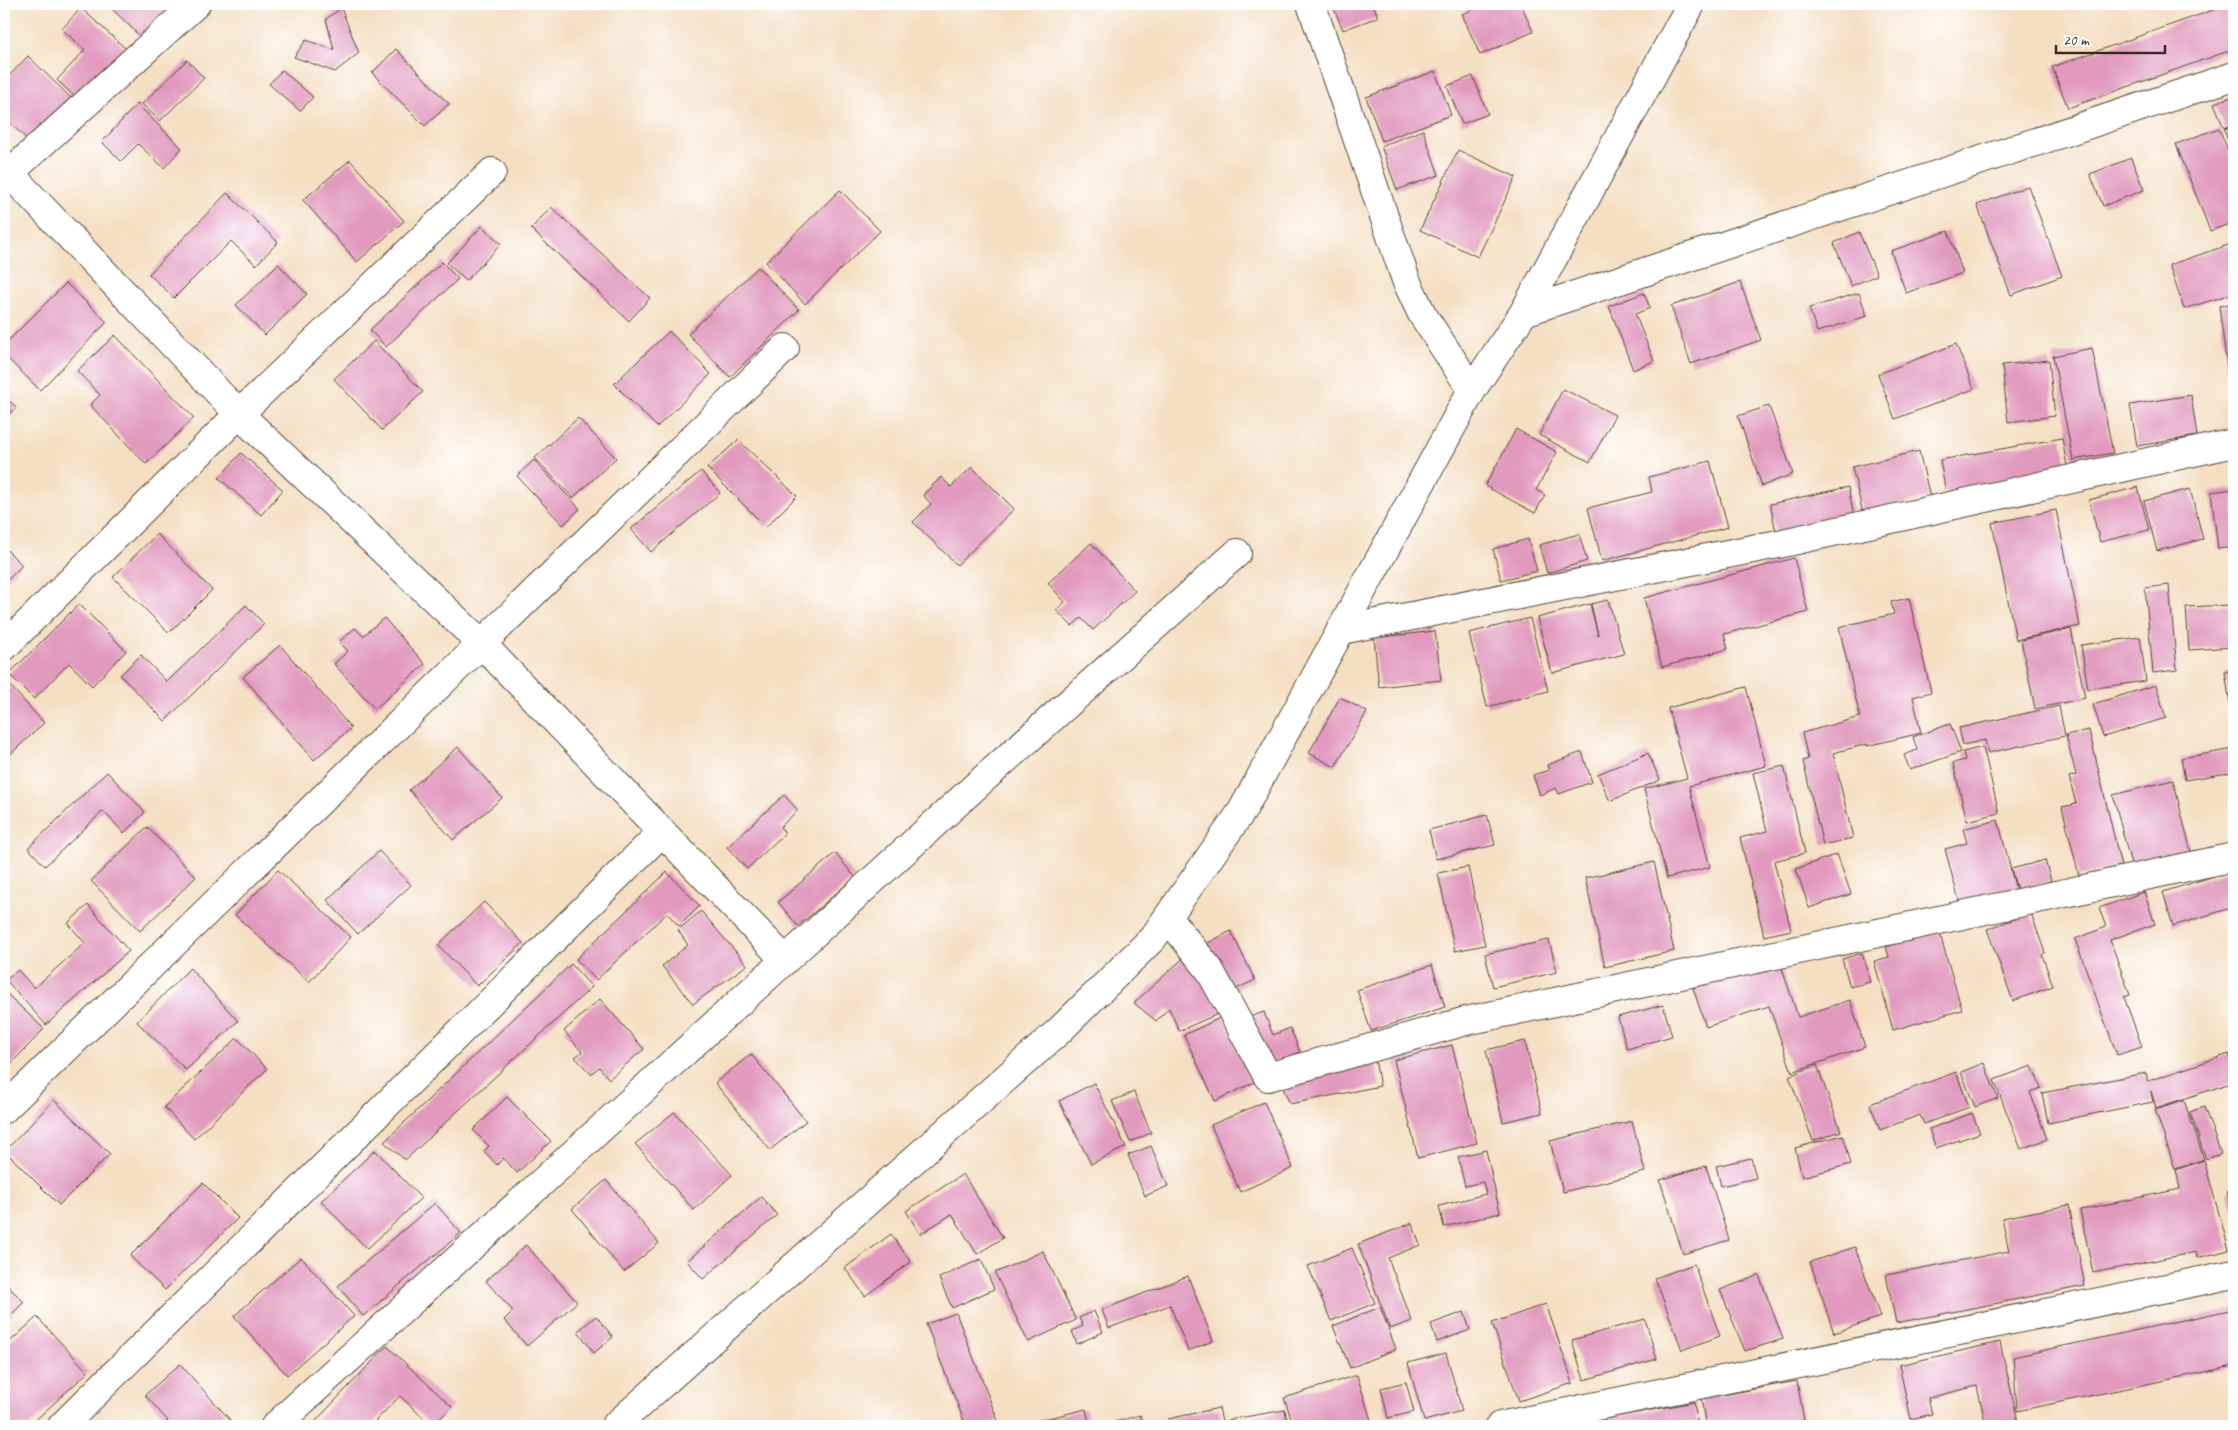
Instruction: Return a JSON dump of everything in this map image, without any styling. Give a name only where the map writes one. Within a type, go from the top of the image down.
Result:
[{"type":"street","points":[[196,4],[6,176],[239,414],[482,644],[785,960]]},
{"type":"street","points":[[1311,4],[1406,280],[1422,314],[1472,390]]},
{"type":"street","points":[[615,1426],[1060,1030],[1154,938],[1242,811],[1472,390],[1524,312],[1691,4]]},
{"type":"street","points":[[1524,312],[2234,76]]},
{"type":"street","points":[[4,647],[239,414],[492,172]]},
{"type":"street","points":[[4,1109],[785,348]]},
{"type":"street","points":[[1341,630],[1782,544],[2234,443]]},
{"type":"street","points":[[274,1426],[1236,552]]},
{"type":"street","points":[[62,1426],[662,832]]},
{"type":"street","points":[[1168,918],[1209,969],[1268,1077],[1466,1021],[2234,857]]},
{"type":"street","points":[[1500,1426],[2234,1274]]},
{"type":"building","points":[[107,4],[181,4],[145,41]]},
{"type":"building","points":[[1332,4],[1373,4],[1378,17],[1343,30]]},
{"type":"building","points":[[1487,4],[1521,4],[1533,32],[1480,55],[1462,14]]},
{"type":"building","points":[[2234,4],[2234,49],[2068,108],[2052,67]]},
{"type":"building","points":[[81,8],[126,49],[78,100],[57,80],[85,50],[62,29]]},
{"type":"building","points":[[341,8],[359,53],[335,72],[294,57],[306,40],[334,50],[326,19]]},
{"type":"building","points":[[396,49],[449,104],[425,126],[372,73]]},
{"type":"building","points":[[28,56],[74,101],[32,144],[4,117],[4,81]]},
{"type":"building","points":[[187,60],[204,78],[160,121],[142,104]]},
{"type":"building","points":[[282,70],[313,97],[300,111],[269,84]]},
{"type":"building","points":[[1435,71],[1451,115],[1382,141],[1366,97]]},
{"type":"building","points":[[1473,76],[1488,114],[1462,124],[1447,86]]},
{"type":"building","points":[[2234,96],[2234,124],[2224,128],[2214,103]]},
{"type":"building","points":[[137,104],[182,148],[164,168],[138,144],[121,161],[102,142]]},
{"type":"building","points":[[2234,125],[2234,146],[2231,147],[2224,129]]},
{"type":"building","points":[[2219,128],[2234,166],[2234,222],[2210,231],[2176,144]]},
{"type":"building","points":[[1423,130],[1439,175],[1397,190],[1381,146]]},
{"type":"building","points":[[1458,150],[1516,177],[1478,257],[1420,230]]},
{"type":"building","points":[[2131,158],[2144,190],[2103,206],[2090,174]]},
{"type":"building","points":[[350,160],[404,221],[357,262],[303,200]]},
{"type":"building","points":[[2028,186],[2062,276],[2011,295],[1977,205]]},
{"type":"building","points":[[840,190],[880,231],[805,304],[766,262]]},
{"type":"building","points":[[227,193],[278,242],[256,265],[231,241],[174,298],[149,274]]},
{"type":"building","points":[[551,207],[650,298],[629,321],[531,229]]},
{"type":"building","points":[[482,226],[501,244],[466,281],[447,263]]},
{"type":"building","points":[[1948,231],[1963,273],[1906,293],[1891,251]]},
{"type":"building","points":[[1859,232],[1877,275],[1851,286],[1834,243]]},
{"type":"building","points":[[2234,243],[2234,293],[2184,309],[2169,265]]},
{"type":"building","points":[[442,262],[458,279],[386,347],[370,330]]},
{"type":"building","points":[[278,264],[307,294],[265,335],[236,305]]},
{"type":"building","points":[[758,267],[799,310],[730,377],[688,334]]},
{"type":"building","points":[[1740,282],[1761,340],[1691,364],[1671,306]]},
{"type":"building","points":[[66,283],[107,322],[40,390],[4,355],[4,345]]},
{"type":"building","points":[[1644,293],[1650,308],[1635,314],[1654,361],[1633,370],[1609,306]]},
{"type":"building","points":[[1859,293],[1867,316],[1817,332],[1809,308]]},
{"type":"building","points":[[2234,303],[2234,389],[2230,390],[2219,306]]},
{"type":"building","points":[[669,331],[711,374],[657,427],[614,384]]},
{"type":"building","points":[[115,335],[194,418],[146,464],[90,405],[100,395],[77,371]]},
{"type":"building","points":[[374,341],[423,392],[382,430],[334,379]]},
{"type":"building","points":[[1956,344],[1974,389],[1895,419],[1878,374]]},
{"type":"building","points":[[2092,348],[2113,453],[2073,460],[2053,356]]},
{"type":"building","points":[[2049,360],[2055,416],[2008,422],[2002,365]]},
{"type":"building","points":[[1563,389],[1615,415],[1590,462],[1539,435]]},
{"type":"building","points":[[2191,395],[2197,436],[2137,446],[2130,405]]},
{"type":"building","points":[[4,396],[16,407],[4,420]]},
{"type":"building","points":[[1769,406],[1793,474],[1762,486],[1738,416]]},
{"type":"building","points":[[578,418],[616,458],[573,498],[535,458]]},
{"type":"building","points":[[1516,429],[1557,452],[1536,490],[1545,495],[1535,513],[1485,486]]},
{"type":"building","points":[[2062,438],[2068,472],[1946,494],[1940,460]]},
{"type":"building","points":[[738,440],[797,496],[766,527],[707,468]]},
{"type":"building","points":[[1919,451],[1930,497],[1863,514],[1852,467]]},
{"type":"building","points":[[241,453],[283,490],[261,515],[219,478]]},
{"type":"building","points":[[534,460],[580,509],[563,525],[517,476]]},
{"type":"building","points":[[1710,461],[1728,527],[1602,561],[1588,508],[1652,492],[1649,477]]},
{"type":"building","points":[[972,467],[1014,509],[957,565],[913,522],[931,504],[923,495],[941,477],[951,487]]},
{"type":"building","points":[[701,471],[720,493],[651,552],[631,529]]},
{"type":"building","points":[[1848,487],[1855,520],[1777,536],[1770,504]]},
{"type":"building","points":[[2138,487],[2149,530],[2100,542],[2089,500]]},
{"type":"building","points":[[2190,489],[2203,539],[2157,551],[2144,501]]},
{"type":"building","points":[[2234,489],[2234,547],[2218,549],[2211,492]]},
{"type":"building","points":[[2056,510],[2080,626],[2016,640],[1992,523]]},
{"type":"building","points":[[157,534],[212,590],[169,633],[113,577]]},
{"type":"building","points":[[1579,534],[1587,561],[1547,573],[1539,545]]},
{"type":"building","points":[[1528,539],[1537,571],[1501,580],[1493,549]]},
{"type":"building","points":[[1091,543],[1135,591],[1093,630],[1081,618],[1072,626],[1056,610],[1065,602],[1048,583]]},
{"type":"building","points":[[4,547],[22,565],[4,584]]},
{"type":"building","points":[[1794,558],[1808,612],[1724,634],[1728,649],[1662,667],[1644,598]]},
{"type":"building","points":[[2169,585],[2177,670],[2153,673],[2145,588]]},
{"type":"building","points":[[1909,598],[1931,692],[1913,697],[1921,733],[1833,753],[1853,838],[1823,845],[1803,761],[1808,759],[1802,733],[1860,717],[1839,627],[1894,614],[1891,602]]},
{"type":"building","points":[[1608,600],[1624,654],[1552,673],[1537,618],[1590,604],[1598,635],[1591,604]]},
{"type":"building","points":[[79,604],[126,651],[92,686],[69,663],[34,699],[9,674]]},
{"type":"building","points":[[246,605],[264,624],[165,721],[120,675],[141,655],[167,682]]},
{"type":"building","points":[[2230,605],[2232,647],[2189,650],[2186,607]]},
{"type":"building","points":[[384,618],[425,664],[375,709],[334,664],[348,651],[339,642],[355,628],[363,636]]},
{"type":"building","points":[[1530,618],[1548,691],[1487,707],[1469,633]]},
{"type":"building","points":[[2071,629],[2085,698],[2035,709],[2021,640]]},
{"type":"building","points":[[1435,631],[1441,680],[1379,687],[1374,638]]},
{"type":"building","points":[[2140,637],[2146,681],[2088,689],[2081,645]]},
{"type":"building","points":[[280,645],[351,728],[314,760],[243,677]]},
{"type":"building","points":[[2234,670],[2234,723],[2233,724],[2225,672]]},
{"type":"building","points":[[4,681],[44,723],[4,760]]},
{"type":"building","points":[[2156,685],[2166,718],[2103,737],[2093,704]]},
{"type":"building","points":[[1746,687],[1766,766],[1689,786],[1710,867],[1667,878],[1644,789],[1687,778],[1668,708]]},
{"type":"building","points":[[1340,697],[1367,712],[1335,767],[1309,753]]},
{"type":"building","points":[[2059,706],[2065,736],[1988,753],[1985,740],[1963,745],[1959,728]]},
{"type":"building","points":[[1950,724],[1961,752],[1910,770],[1904,755],[1917,750],[1913,737]]},
{"type":"building","points":[[2089,730],[2121,866],[2079,876],[2062,807],[2076,804],[2069,777],[2076,775],[2066,735]]},
{"type":"building","points":[[458,747],[502,798],[453,840],[409,790]]},
{"type":"building","points":[[1983,747],[1999,813],[1967,821],[1953,763],[1965,760],[1963,752]]},
{"type":"building","points":[[2234,749],[2234,772],[2185,780],[2181,758]]},
{"type":"building","points":[[1582,752],[1592,782],[1559,794],[1556,788],[1540,795],[1533,775],[1549,770],[1547,765]]},
{"type":"building","points":[[1648,753],[1660,780],[1610,801],[1598,774]]},
{"type":"building","points":[[1784,766],[1805,853],[1774,861],[1791,930],[1764,936],[1740,838],[1767,831],[1753,773]]},
{"type":"building","points":[[107,772],[145,812],[124,833],[103,811],[45,866],[28,848]]},
{"type":"building","points":[[2173,780],[2192,856],[2133,872],[2113,795]]},
{"type":"building","points":[[784,795],[798,810],[780,827],[785,833],[747,869],[727,847]]},
{"type":"building","points":[[1487,815],[1495,845],[1436,859],[1429,830]]},
{"type":"building","points":[[1998,820],[2016,890],[1960,905],[1945,849],[1967,843],[1963,829]]},
{"type":"building","points":[[147,827],[196,877],[140,931],[91,881]]},
{"type":"building","points":[[379,851],[411,885],[358,934],[327,900]]},
{"type":"building","points":[[835,853],[855,877],[798,926],[778,902]]},
{"type":"building","points":[[1837,854],[1851,894],[1809,908],[1796,869]]},
{"type":"building","points":[[2045,860],[2051,881],[2017,890],[2011,869]]},
{"type":"building","points":[[1654,862],[1674,951],[1605,967],[1585,878]]},
{"type":"building","points":[[1468,867],[1485,945],[1455,951],[1438,873]]},
{"type":"building","points":[[278,870],[351,937],[309,982],[235,915]]},
{"type":"building","points":[[2234,870],[2234,916],[2231,908],[2173,926],[2163,892]]},
{"type":"building","points":[[667,872],[700,906],[679,926],[667,913],[596,980],[576,959]]},
{"type":"building","points":[[2144,892],[2155,924],[2110,940],[2130,995],[2124,997],[2142,1047],[2117,1055],[2075,939],[2106,927],[2099,908]]},
{"type":"building","points":[[484,902],[523,943],[477,986],[438,945]]},
{"type":"building","points":[[88,905],[129,951],[46,1025],[6,980],[18,970],[34,988],[85,943],[68,923]]},
{"type":"building","points":[[701,911],[747,965],[693,1004],[662,966],[688,945],[678,930]]},
{"type":"building","points":[[2031,913],[2045,953],[2042,955],[2053,986],[2013,1001],[1987,929]]},
{"type":"building","points":[[1231,931],[1255,980],[1228,993],[1204,945]]},
{"type":"building","points":[[1939,931],[1962,1010],[1893,1030],[1874,961],[1889,957],[1886,947]]},
{"type":"building","points":[[1549,940],[1557,972],[1493,987],[1485,954]]},
{"type":"building","points":[[1189,953],[1222,1012],[1179,1031],[1169,1008],[1156,1021],[1134,1003]]},
{"type":"building","points":[[1862,953],[1870,982],[1850,987],[1842,959]]},
{"type":"building","points":[[1779,959],[1798,1017],[1850,1000],[1865,1047],[1792,1072],[1769,1006],[1706,1027],[1693,988]]},
{"type":"building","points":[[571,964],[592,987],[405,1160],[384,1142]]},
{"type":"building","points":[[1432,965],[1445,1007],[1371,1031],[1357,990]]},
{"type":"building","points":[[190,968],[238,1021],[186,1070],[137,1022]]},
{"type":"building","points":[[4,991],[44,1029],[4,1071]]},
{"type":"building","points":[[600,999],[644,1049],[609,1079],[599,1067],[591,1074],[575,1057],[582,1052],[564,1031]]},
{"type":"building","points":[[1663,1005],[1672,1036],[1627,1049],[1618,1017]]},
{"type":"building","points":[[1264,1012],[1273,1035],[1290,1028],[1300,1052],[1263,1066],[1244,1019]]},
{"type":"building","points":[[1224,1016],[1255,1082],[1215,1101],[1184,1035]]},
{"type":"building","points":[[237,1038],[267,1069],[194,1139],[164,1107]]},
{"type":"building","points":[[1525,1041],[1542,1113],[1503,1122],[1486,1050]]},
{"type":"building","points":[[1452,1045],[1477,1143],[1418,1158],[1394,1060]]},
{"type":"building","points":[[751,1054],[806,1121],[770,1150],[715,1083]]},
{"type":"building","points":[[2229,1054],[2234,1070],[2234,1082],[2156,1108],[2151,1091],[2153,1102],[2048,1123],[2042,1093],[2146,1073],[2148,1081]]},
{"type":"building","points":[[1375,1060],[1380,1086],[1290,1104],[1280,1081]]},
{"type":"building","points":[[1984,1063],[1998,1098],[1975,1107],[1961,1072]]},
{"type":"building","points":[[1817,1065],[1841,1131],[1813,1141],[1789,1076]]},
{"type":"building","points":[[2032,1066],[2041,1088],[2030,1092],[2047,1139],[2021,1149],[1994,1080]]},
{"type":"building","points":[[1956,1072],[1969,1107],[1924,1124],[1920,1115],[1880,1130],[1870,1104]]},
{"type":"building","points":[[1094,1083],[1126,1147],[1091,1164],[1059,1101]]},
{"type":"building","points":[[1134,1092],[1151,1133],[1130,1142],[1112,1101]]},
{"type":"building","points":[[507,1097],[551,1141],[517,1173],[503,1158],[497,1165],[484,1151],[489,1146],[473,1130]]},
{"type":"building","points":[[54,1100],[110,1154],[59,1205],[5,1151]]},
{"type":"building","points":[[2184,1100],[2204,1159],[2175,1169],[2155,1109]]},
{"type":"building","points":[[1264,1102],[1293,1168],[1240,1192],[1211,1125]]},
{"type":"building","points":[[2204,1107],[2221,1154],[2206,1159],[2190,1112]]},
{"type":"building","points":[[674,1112],[732,1175],[694,1210],[635,1144]]},
{"type":"building","points":[[1972,1113],[1980,1133],[1936,1148],[1929,1129]]},
{"type":"building","points":[[1632,1121],[1645,1172],[1563,1192],[1550,1141]]},
{"type":"building","points":[[1843,1135],[1851,1164],[1802,1177],[1795,1148]]},
{"type":"building","points":[[1151,1146],[1168,1186],[1145,1196],[1128,1155]]},
{"type":"building","points":[[375,1150],[421,1198],[367,1249],[321,1201]]},
{"type":"building","points":[[1486,1150],[1500,1213],[1444,1227],[1439,1206],[1486,1194],[1483,1182],[1465,1186],[1458,1157]]},
{"type":"building","points":[[1751,1158],[1756,1178],[1721,1186],[1716,1166]]},
{"type":"building","points":[[2204,1160],[2229,1250],[2197,1258],[2196,1252],[2093,1273],[2080,1210],[2180,1189],[2176,1170]]},
{"type":"building","points":[[1706,1166],[1729,1240],[1683,1254],[1660,1180]]},
{"type":"building","points":[[963,1174],[1003,1238],[977,1254],[952,1214],[920,1234],[906,1211]]},
{"type":"building","points":[[606,1180],[659,1243],[624,1272],[572,1209]]},
{"type":"building","points":[[203,1183],[238,1218],[165,1290],[130,1256]]},
{"type":"building","points":[[2234,1189],[2234,1212],[2227,1192]]},
{"type":"building","points":[[761,1197],[777,1215],[703,1279],[687,1261]]},
{"type":"building","points":[[435,1203],[461,1233],[363,1316],[338,1286]]},
{"type":"building","points":[[2069,1205],[2085,1286],[1896,1323],[1886,1275],[2009,1251],[2002,1218]]},
{"type":"building","points":[[1412,1223],[1420,1245],[1388,1258],[1412,1321],[1390,1329],[1358,1244]]},
{"type":"building","points":[[891,1234],[911,1262],[865,1296],[845,1268]]},
{"type":"building","points":[[526,1245],[577,1302],[527,1346],[504,1320],[513,1311],[486,1281]]},
{"type":"building","points":[[1855,1247],[1880,1317],[1834,1333],[1810,1262]]},
{"type":"building","points":[[1352,1248],[1375,1303],[1331,1321],[1308,1266]]},
{"type":"building","points":[[1043,1251],[1076,1320],[1028,1342],[995,1273]]},
{"type":"building","points":[[301,1257],[354,1316],[287,1375],[234,1316]]},
{"type":"building","points":[[981,1259],[994,1289],[952,1308],[939,1278]]},
{"type":"building","points":[[1694,1264],[1720,1336],[1682,1350],[1655,1278]]},
{"type":"building","points":[[1759,1275],[1783,1339],[1745,1351],[1720,1290]]},
{"type":"building","points":[[1188,1276],[1213,1341],[1188,1351],[1170,1305],[1109,1328],[1102,1310]]},
{"type":"building","points":[[4,1282],[24,1302],[4,1322]]},
{"type":"building","points":[[1546,1304],[1573,1383],[1519,1401],[1492,1323]]},
{"type":"building","points":[[1380,1307],[1396,1349],[1350,1368],[1333,1326]]},
{"type":"building","points":[[2234,1309],[2234,1366],[2017,1411],[2013,1357]]},
{"type":"building","points":[[1094,1311],[1103,1332],[1077,1344],[1072,1331],[1083,1326],[1079,1318]]},
{"type":"building","points":[[1464,1312],[1470,1330],[1437,1342],[1431,1324]]},
{"type":"building","points":[[956,1313],[998,1421],[985,1426],[966,1426],[926,1324]]},
{"type":"building","points":[[596,1316],[613,1337],[594,1353],[578,1331]]},
{"type":"building","points":[[37,1317],[88,1372],[29,1426],[13,1426],[4,1416],[4,1347]]},
{"type":"building","points":[[1645,1319],[1657,1359],[1584,1380],[1572,1340]]},
{"type":"building","points":[[2000,1342],[2019,1426],[1986,1426],[1977,1386],[1928,1398],[1932,1414],[1911,1419],[1899,1365]]},
{"type":"building","points":[[387,1346],[452,1407],[432,1426],[400,1396],[370,1426],[311,1426]]},
{"type":"building","points":[[1446,1353],[1462,1411],[1424,1421],[1408,1363]]},
{"type":"building","points":[[180,1364],[231,1421],[226,1426],[161,1426],[168,1421],[145,1395]]},
{"type":"building","points":[[1357,1375],[1371,1420],[1351,1426],[1294,1426],[1284,1398]]},
{"type":"building","points":[[1797,1381],[1805,1426],[1706,1426],[1701,1399]]},
{"type":"building","points":[[1406,1382],[1414,1412],[1388,1418],[1381,1388]]},
{"type":"building","points":[[1694,1402],[1698,1426],[1606,1426],[1604,1419]]},
{"type":"building","points":[[1219,1408],[1223,1426],[1170,1426],[1168,1419]]},
{"type":"building","points":[[1086,1409],[1090,1426],[1017,1426]]},
{"type":"building","points":[[1285,1410],[1288,1426],[1228,1426],[1227,1420]]},
{"type":"building","points":[[1140,1415],[1143,1426],[1101,1426]]},
{"type":"building","points":[[1597,1422],[1598,1426],[1580,1426],[1580,1425]]}]
